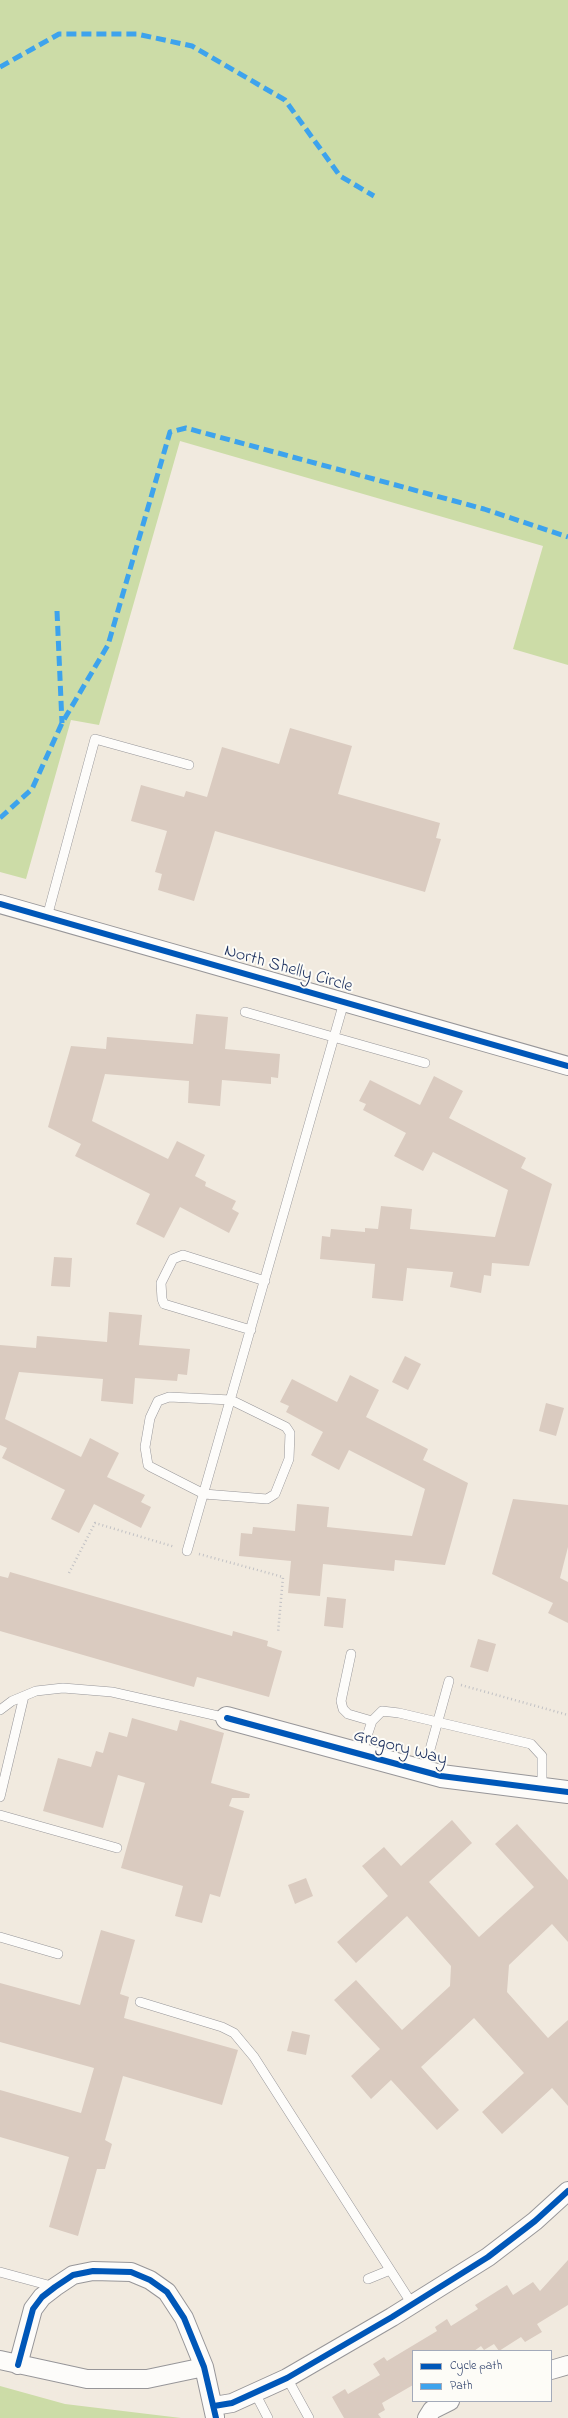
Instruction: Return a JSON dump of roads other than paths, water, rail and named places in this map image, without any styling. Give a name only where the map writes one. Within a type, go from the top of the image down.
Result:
[{"type":"street","name":"North Shelly Circle","points":[[0,904],[568,1066]]},
{"type":"street","name":"Gregory Way","points":[[227,1718],[441,1776],[568,1792]]},
{"type":"street","points":[[18,2365],[34,2309],[42,2297],[73,2275],[93,2271],[131,2272],[150,2280],[167,2292],[184,2318],[204,2367],[215,2412],[287,2378],[488,2257],[535,2221],[568,2192]]},
{"type":"street","points":[[0,2360],[86,2379],[114,2380],[147,2379],[204,2367]]},
{"type":"street","points":[[552,2370],[568,2365]]},
{"type":"street","points":[[427,2418],[432,2410],[448,2402]]},
{"type":"lane","points":[[47,917],[95,740],[189,765]]},
{"type":"lane","points":[[187,1551],[344,1002]]},
{"type":"lane","points":[[245,1012],[425,1063]]},
{"type":"lane","points":[[251,1330],[164,1304],[162,1299],[161,1283],[173,1259],[183,1255],[265,1281]]},
{"type":"lane","points":[[162,1398],[231,1400],[286,1427],[290,1433],[289,1459],[281,1482],[272,1498],[204,1494],[155,1470],[148,1465],[145,1447],[150,1418],[158,1401],[162,1398]]},
{"type":"lane","points":[[352,1654],[341,1701],[343,1709],[348,1714],[372,1721]]},
{"type":"lane","points":[[424,1771],[449,1681]]},
{"type":"lane","points":[[0,1710],[12,1701],[36,1691],[63,1688],[112,1692],[227,1718]]},
{"type":"lane","points":[[0,1797],[24,1696]]},
{"type":"lane","points":[[361,1754],[372,1721],[382,1711],[438,1722],[531,1744],[542,1756],[542,1789]]},
{"type":"lane","points":[[0,1815],[118,1848]]},
{"type":"lane","points":[[0,1937],[58,1954]]},
{"type":"lane","points":[[140,2002],[222,2027],[234,2033],[254,2057],[412,2304]]},
{"type":"lane","points":[[368,2279],[390,2270]]},
{"type":"lane","points":[[0,2272],[55,2287]]},
{"type":"lane","points":[[287,2378],[309,2418]]},
{"type":"lane","points":[[255,2393],[268,2418]]}]
